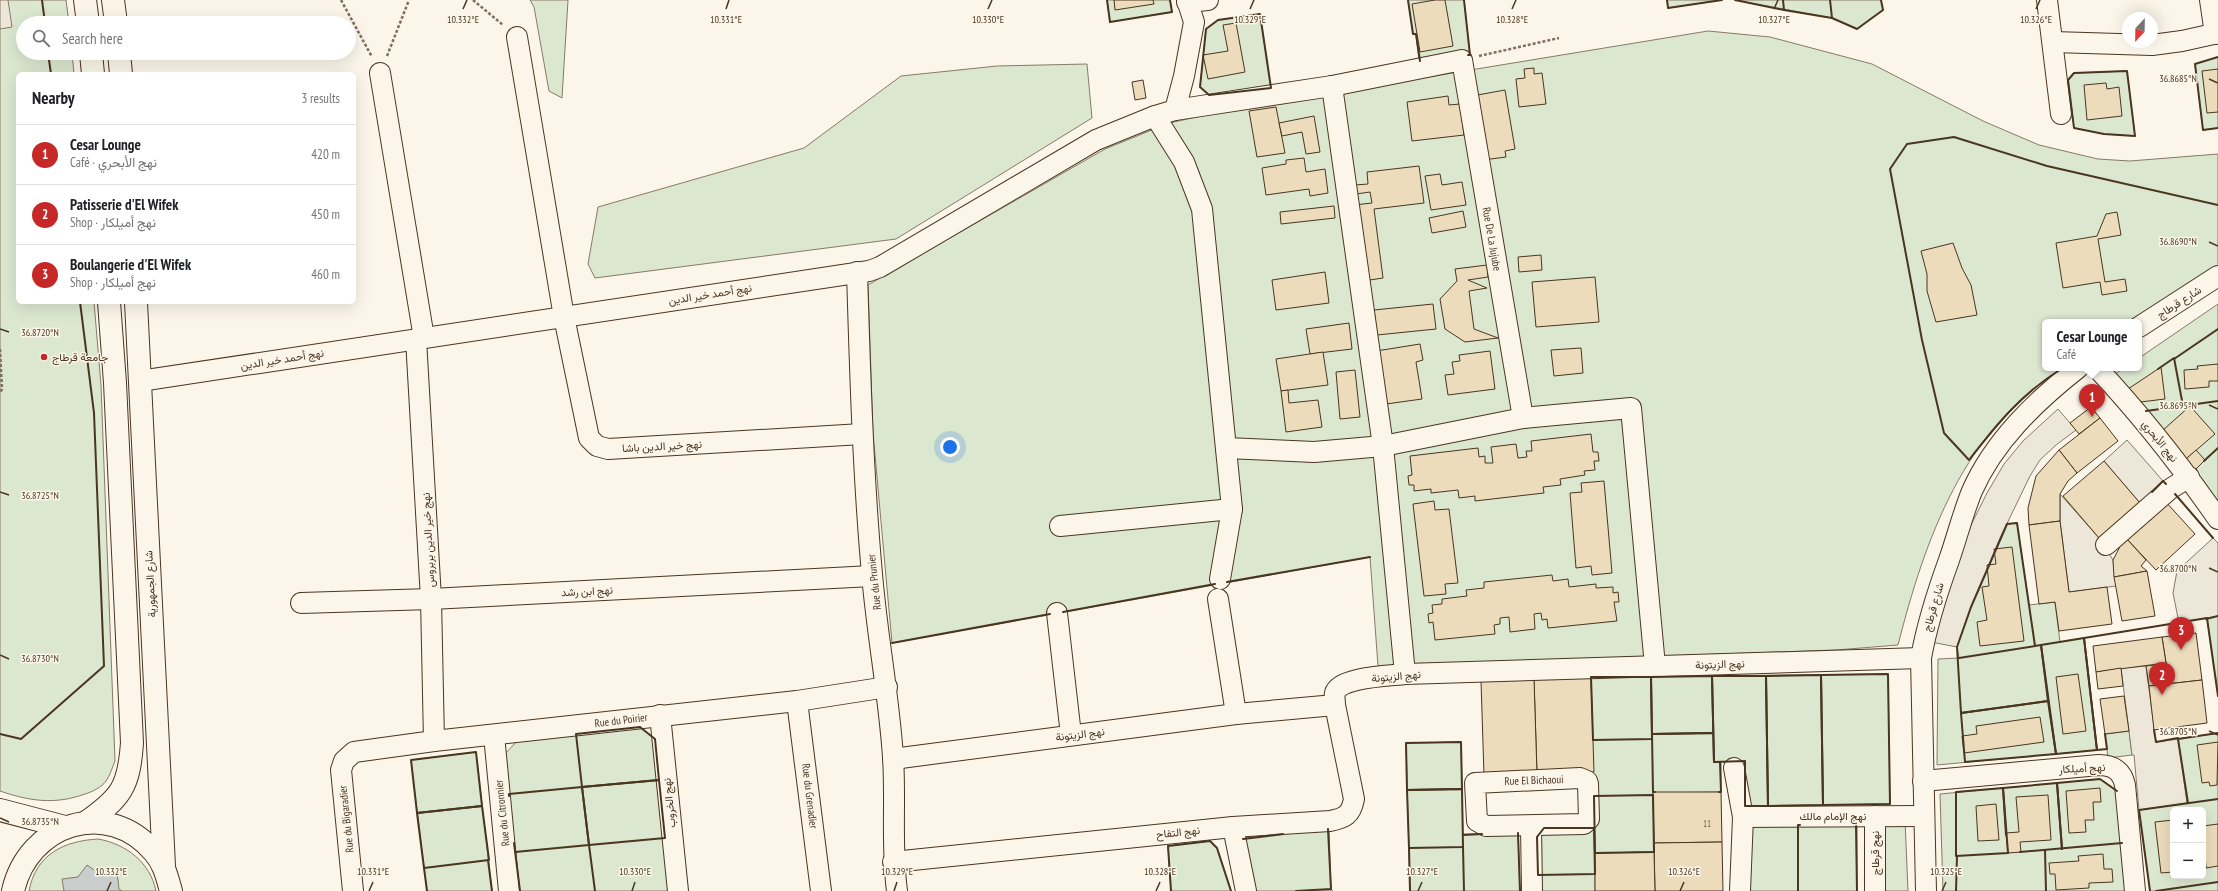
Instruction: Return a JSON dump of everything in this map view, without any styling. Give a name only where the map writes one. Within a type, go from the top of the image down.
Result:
[{"type":"main road","points":[[85,0],[87,16]]},
{"type":"main road","points":[[114,0],[115,16]]},
{"type":"main road","points":[[92,60],[93,72]]},
{"type":"main road","points":[[120,60],[121,72]]},
{"type":"main road","points":[[13,891],[17,876],[24,860],[35,847],[49,836],[75,825],[116,799],[124,786],[130,766],[132,743],[115,383],[109,304]]},
{"type":"main road","name":"شارع الجمهورية","points":[[136,304],[164,866]]},
{"type":"main road","points":[[0,810],[75,825],[108,825],[131,833],[144,842],[164,866],[172,891]]},
{"type":"main road","points":[[0,869],[13,891]]},
{"type":"street","points":[[1175,110],[1184,76],[1194,22],[1187,1],[1208,0]]},
{"type":"street","points":[[2047,0],[2054,42],[2061,114]]},
{"type":"street","points":[[2054,42],[2152,45],[2182,41],[2216,33],[2210,0]]},
{"type":"street","points":[[517,37],[564,316]]},
{"type":"street","name":"نهج أحمد خير الدين","points":[[140,381],[857,272],[880,267],[1096,140],[1155,116],[1175,110],[1332,86],[1462,60]]},
{"type":"street","name":"Rue De La Jujube","points":[[1462,60],[1523,418]]},
{"type":"street","points":[[380,73],[420,338]]},
{"type":"street","points":[[1332,86],[1383,446],[1405,674]]},
{"type":"street","points":[[1155,116],[1184,162],[1202,209],[1232,509],[1220,579]]},
{"type":"street","name":"Rue du Prunier","points":[[857,272],[862,434],[872,576],[887,687],[893,758],[893,862],[897,891]]},
{"type":"street","name":"شارع قرطاج","points":[[2142,325],[2218,276]]},
{"type":"street","name":"نهج خير الدين باشا","points":[[564,316],[586,430],[589,438],[597,446],[608,449],[862,434]]},
{"type":"street","name":"نهج خير الدين بربروس","points":[[420,338],[431,599],[434,741]]},
{"type":"street","name":"شارع قرطاج","points":[[1926,891],[1923,816],[1921,658],[1926,625],[1934,598],[1973,490],[2008,435],[2043,397],[2074,371]]},
{"type":"street","name":"نهج الأبحري","points":[[2100,371],[2130,403],[2189,477],[2218,519]]},
{"type":"street","points":[[1226,448],[1314,452],[1383,446],[1523,418],[1631,408],[1655,666]]},
{"type":"street","points":[[2106,545],[2170,489],[2189,477]]},
{"type":"street","points":[[1060,526],[1232,509]]},
{"type":"street","name":"نهج ابن رشد","points":[[301,603],[431,599],[872,576]]},
{"type":"street","points":[[1218,599],[1236,714]]},
{"type":"street","points":[[1057,613],[1071,735]]},
{"type":"street","name":"نهج الزيتونة","points":[[893,758],[1236,714],[1335,705],[1334,692],[1341,684],[1351,680],[1405,674],[1921,658]]},
{"type":"street","name":"Rue du Poirier","points":[[354,752],[434,741],[797,701],[887,687]]},
{"type":"street","name":"Rue du Grenadier","points":[[797,701],[821,891]]},
{"type":"street","name":"نهج التفاح","points":[[893,862],[1233,827],[1330,821],[1345,818],[1352,811],[1354,799],[1335,705]]},
{"type":"street","name":"نهج الخروب","points":[[660,715],[678,891]]},
{"type":"street","name":"Rue du Citronnier","points":[[494,735],[509,891]]},
{"type":"street","name":"Rue du Bigaradier","points":[[353,891],[341,770],[344,761],[354,752]]},
{"type":"street","name":"نهج أميلكار","points":[[1923,781],[2099,765],[2114,767],[2123,778],[2125,785],[2135,891]]},
{"type":"street","points":[[1734,768],[1743,817],[1740,891]]},
{"type":"street","name":"Rue El Bichaoui","points":[[1580,778],[1587,782],[1589,819],[1587,823],[1531,826],[1486,826],[1480,824],[1476,818],[1475,783],[1580,778]]},
{"type":"street","name":"نهج قرطاج","points":[[1875,816],[1875,891]]},
{"type":"street","name":"نهج الإمام مالك","points":[[1743,817],[1923,816]]},
{"type":"street","points":[[1531,826],[1532,891]]},
{"type":"street","points":[[1233,827],[1246,891]]},
{"type":"path","points":[[341,0],[350,16]]},
{"type":"path","points":[[380,73],[408,0]]},
{"type":"path","points":[[473,0],[517,37]]},
{"type":"path","points":[[356,28],[380,73]]},
{"type":"path","points":[[1462,60],[1559,38]]},
{"type":"path","points":[[0,349],[2,389],[0,393]]},
{"type":"green space","name":"جامعة قرطاج","points":[[0,0],[66,0],[68,16],[16,16],[16,60],[73,60],[74,72],[16,72],[16,304],[94,304],[101,385],[115,761],[107,779],[99,787],[91,792],[63,800],[53,801],[32,799],[0,791]]},
{"type":"green space","points":[[530,0],[568,0],[562,98],[549,91],[534,7]]},
{"type":"green space","points":[[1107,0],[1170,0],[1172,12],[1110,22]]},
{"type":"green space","points":[[1408,0],[1464,0],[1470,55],[1419,61],[1416,35],[1413,34]]},
{"type":"green space","points":[[1667,0],[1722,0],[1668,8]]},
{"type":"green space","points":[[1735,0],[1881,0],[1883,10],[1857,29],[1832,18]]},
{"type":"green space","points":[[1260,14],[1271,88],[1209,95],[1200,87],[1206,29],[1218,20]]},
{"type":"green space","points":[[1708,31],[1770,37],[1872,64],[1983,121],[2039,145],[2098,159],[2130,161],[2218,154],[2218,266],[2138,319],[2042,319],[2042,371],[2059,371],[2029,393],[1999,422],[1974,454],[1954,489],[1936,527],[1921,565],[1898,645],[1836,650],[1378,666],[1370,557],[892,643],[873,433],[868,285],[1105,149],[1169,123],[1239,108]]},
{"type":"green space","points":[[2218,57],[2218,128],[2203,130],[2195,64]]},
{"type":"green space","points":[[1087,64],[1092,118],[896,239],[595,278],[588,264],[598,207],[804,148],[901,76],[997,66]]},
{"type":"green space","points":[[2127,71],[2135,136],[2104,134],[2074,128],[2068,80],[2074,73]]},
{"type":"green space","points":[[2218,304],[2218,507],[2115,374],[2120,371],[2142,371],[2142,356]]},
{"type":"green space","points":[[2017,523],[2029,605],[2055,602],[2060,642],[2084,638],[2097,750],[1937,765],[1938,659],[1959,658],[1957,646],[1971,607],[2007,524]]},
{"type":"green space","points":[[2218,616],[2218,696],[2207,618]]},
{"type":"green space","points":[[1888,674],[1890,804],[1745,806],[1745,761],[1721,762],[1721,792],[1653,793],[1654,852],[1595,853],[1595,891],[1538,891],[1537,837],[1544,828],[1594,828],[1591,677]]},
{"type":"green space","points":[[640,727],[655,739],[670,891],[520,891],[504,755],[517,741]]},
{"type":"green space","points":[[2129,731],[2132,755],[2108,758],[2105,734]]},
{"type":"green space","points":[[2218,733],[2218,891],[2150,891],[2139,810],[2187,803],[2178,739]]},
{"type":"green space","points":[[1461,742],[1463,834],[1518,833],[1520,891],[1410,891],[1406,743]]},
{"type":"green space","points":[[476,752],[492,891],[427,891],[411,760]]},
{"type":"green space","points":[[2100,779],[2116,790],[2128,891],[1943,891],[1940,794]]},
{"type":"green space","points":[[1878,819],[1905,819],[1908,891],[1879,891]]},
{"type":"green space","points":[[1753,825],[1857,825],[1857,891],[1744,891],[1744,835]]},
{"type":"green space","points":[[1329,829],[1331,889],[1333,891],[1254,891],[1238,839]]},
{"type":"green space","points":[[98,839],[118,845],[135,856],[148,871],[156,891],[29,891],[38,868],[53,852],[74,843]]},
{"type":"green space","points":[[1210,841],[1217,848],[1231,891],[1171,891],[1168,846]]},
{"type":"shaded area","points":[[0,0],[8,0],[12,27],[0,29]]},
{"type":"shaded area","points":[[2058,409],[2076,430],[2056,445],[2040,460],[2030,476],[2000,538],[1971,607],[1957,647],[1931,642],[1956,561],[1972,523],[1987,493],[2004,464],[2023,441]]},
{"type":"shaded area","points":[[2127,440],[2163,481],[2140,503],[2104,461]]},
{"type":"shaded area","points":[[2060,494],[2099,538],[2113,560],[2116,586],[2069,592],[2060,521]]},
{"type":"shaded area","points":[[2213,538],[2218,543],[2218,616],[2179,623],[2173,593],[2177,571]]},
{"type":"shaded area","points":[[2146,666],[2156,742],[2178,739],[2187,803],[2139,810],[2134,755],[2132,755],[2121,668]]},
{"type":"shaded area","points":[[87,865],[100,874],[117,872],[119,889],[122,891],[64,891],[62,879],[78,877]]},
{"type":"building","points":[[1114,0],[1153,0],[1154,4],[1115,10]]},
{"type":"building","points":[[1435,0],[1445,0],[1453,46],[1420,52],[1412,4]]},
{"type":"building","points":[[1236,23],[1245,72],[1208,79],[1203,55],[1228,51],[1223,25]]},
{"type":"building","points":[[1534,68],[1534,74],[1542,73],[1546,104],[1519,107],[1516,79],[1525,78],[1524,69]]},
{"type":"building","points":[[2218,69],[2218,112],[2207,113],[2202,71]]},
{"type":"building","points":[[1143,80],[1146,98],[1135,100],[1132,82]]},
{"type":"building","points":[[2106,83],[2107,89],[2119,87],[2122,116],[2087,120],[2084,85]]},
{"type":"building","points":[[1505,90],[1515,149],[1505,151],[1506,157],[1483,160],[1472,96]]},
{"type":"building","points":[[1448,96],[1449,105],[1460,104],[1464,135],[1412,141],[1407,102]]},
{"type":"building","points":[[1276,107],[1285,153],[1257,157],[1249,111]]},
{"type":"building","points":[[1314,116],[1320,152],[1306,154],[1302,132],[1282,136],[1279,123]]},
{"type":"building","points":[[1304,158],[1306,172],[1325,169],[1328,193],[1310,196],[1309,189],[1266,195],[1262,168],[1286,164],[1286,160]]},
{"type":"building","points":[[1419,166],[1424,203],[1374,209],[1383,278],[1363,281],[1354,205],[1372,203],[1370,192],[1356,194],[1355,185],[1368,184],[1367,172]]},
{"type":"building","points":[[1440,174],[1442,185],[1462,182],[1466,205],[1431,210],[1425,176]]},
{"type":"building","points":[[1334,206],[1335,218],[1281,224],[1280,212]]},
{"type":"building","points":[[1463,211],[1466,227],[1432,233],[1429,218]]},
{"type":"building","points":[[2117,212],[2121,235],[2098,239],[2105,282],[2125,279],[2127,291],[2102,295],[2100,282],[2063,288],[2056,243],[2097,236],[2106,214]]},
{"type":"building","points":[[1953,243],[1962,268],[1971,285],[1977,315],[1936,322],[1927,291],[1927,274],[1921,251]]},
{"type":"building","points":[[1541,255],[1542,270],[1519,272],[1518,257]]},
{"type":"building","points":[[1487,265],[1488,277],[1468,280],[1487,288],[1469,291],[1474,329],[1498,338],[1465,342],[1445,329],[1440,299],[1457,281],[1455,269]]},
{"type":"building","points":[[1325,272],[1329,303],[1276,310],[1272,280]]},
{"type":"building","points":[[1595,277],[1599,322],[1536,327],[1532,282]]},
{"type":"building","points":[[1433,304],[1436,329],[1377,335],[1374,310]]},
{"type":"building","points":[[1349,323],[1352,349],[1310,354],[1306,329]]},
{"type":"building","points":[[1420,344],[1423,360],[1416,362],[1422,399],[1386,404],[1370,352]]},
{"type":"building","points":[[1581,348],[1583,373],[1554,376],[1551,350]]},
{"type":"building","points":[[1490,351],[1495,389],[1448,395],[1445,375],[1454,374],[1452,362],[1460,361],[1459,355]]},
{"type":"building","points":[[1323,352],[1328,385],[1281,391],[1276,359]]},
{"type":"building","points":[[2218,364],[2218,381],[2209,381],[2209,387],[2185,389],[2184,370],[2198,369],[2197,366]]},
{"type":"building","points":[[2161,367],[2165,399],[2132,403],[2125,391]]},
{"type":"building","points":[[1355,370],[1360,417],[1340,419],[1336,372]]},
{"type":"building","points":[[1288,390],[1289,403],[1318,400],[1322,427],[1286,432],[1281,391]]},
{"type":"building","points":[[2190,406],[2215,434],[2186,459],[2162,431]]},
{"type":"building","points":[[2091,407],[2100,418],[2079,434],[2070,423]]},
{"type":"building","points":[[2100,418],[2118,441],[2077,473],[2059,450]]},
{"type":"building","points":[[1591,434],[1593,452],[1598,452],[1599,461],[1594,461],[1595,470],[1584,471],[1585,475],[1560,479],[1561,485],[1543,487],[1544,493],[1475,501],[1475,496],[1459,498],[1458,490],[1431,493],[1431,489],[1414,491],[1414,485],[1409,485],[1408,476],[1412,475],[1410,456],[1478,448],[1479,457],[1485,456],[1485,463],[1493,463],[1491,447],[1516,444],[1518,458],[1527,457],[1526,451],[1532,451],[1531,441]]},
{"type":"building","points":[[2059,450],[2077,473],[2068,481],[2060,494],[2060,521],[2029,525],[2028,508],[2036,476]]},
{"type":"building","points":[[2196,450],[2205,460],[2191,474],[2186,459]]},
{"type":"building","points":[[2104,461],[2140,503],[2099,538],[2063,496]]},
{"type":"building","points":[[1604,481],[1612,573],[1592,575],[1591,566],[1576,568],[1570,493],[1582,492],[1581,483]]},
{"type":"building","points":[[1434,501],[1435,510],[1449,509],[1458,583],[1445,584],[1446,594],[1424,596],[1413,504]]},
{"type":"building","points":[[2165,501],[2195,534],[2156,570],[2125,537]]},
{"type":"building","points":[[2060,521],[2069,592],[2107,587],[2112,624],[2059,631],[2055,602],[2039,604],[2029,525]]},
{"type":"building","points":[[2125,537],[2146,560],[2141,566],[2147,571],[2114,577],[2113,560]]},
{"type":"building","points":[[2012,547],[2024,641],[1980,646],[1977,622],[1987,620],[1982,587],[1989,586],[1987,565],[1996,564],[1994,549]]},
{"type":"building","points":[[2147,571],[2155,616],[2122,621],[2114,577]]},
{"type":"building","points":[[1552,575],[1553,581],[1568,579],[1569,587],[1596,584],[1596,588],[1613,587],[1613,593],[1618,592],[1619,602],[1614,602],[1617,621],[1548,628],[1547,619],[1542,620],[1541,613],[1534,614],[1535,629],[1510,632],[1509,617],[1500,618],[1500,624],[1494,625],[1495,634],[1435,640],[1433,622],[1429,623],[1428,614],[1433,613],[1432,605],[1442,604],[1442,599],[1467,596],[1466,590],[1484,588],[1484,582]]},
{"type":"building","points":[[2196,633],[2202,680],[2149,686],[2146,666],[2166,663],[2162,637]]},
{"type":"building","points":[[2162,637],[2166,663],[2096,672],[2093,646]]},
{"type":"building","points":[[2121,668],[2123,686],[2098,689],[2096,672]]},
{"type":"building","points":[[2078,674],[2086,731],[2063,734],[2056,677]]},
{"type":"building","points":[[1591,677],[1594,772],[1537,774],[1534,679]]},
{"type":"building","points":[[1534,679],[1537,774],[1484,775],[1481,681]]},
{"type":"building","points":[[2202,680],[2207,723],[2154,730],[2149,686]]},
{"type":"building","points":[[2124,696],[2129,731],[2105,734],[2100,699]]},
{"type":"building","points":[[2040,717],[2044,742],[1964,753],[1962,736],[1977,734],[1976,726]]},
{"type":"building","points":[[2218,742],[2217,785],[2210,786],[2209,782],[2202,783],[2197,745]]},
{"type":"building","points":[[2100,788],[2101,802],[2093,802],[2094,820],[2085,820],[2086,832],[2069,833],[2066,791]]},
{"type":"building","points":[[1653,792],[1721,792],[1722,842],[1654,843]]},
{"type":"building","points":[[2048,795],[2051,840],[2020,842],[2021,852],[2008,853],[2006,833],[2019,832],[2016,797]]},
{"type":"building","points":[[1996,804],[1999,840],[1978,841],[1976,806]]},
{"type":"building","points":[[2170,820],[2170,872],[2161,873],[2155,822]]},
{"type":"building","points":[[2218,824],[2218,866],[2206,868],[2206,843],[2206,826]]},
{"type":"building","points":[[1722,842],[1723,891],[1655,891],[1654,843]]},
{"type":"building","points":[[1654,852],[1655,891],[1595,891],[1595,853]]},
{"type":"building","points":[[2103,854],[2104,869],[2112,869],[2113,882],[2089,883],[2089,888],[2056,890],[2055,874],[2050,874],[2049,863],[2079,861],[2078,856]]},
{"type":"wall","points":[[42,0],[44,16]]},
{"type":"wall","points":[[1107,0],[1110,22],[1172,12],[1170,0]]},
{"type":"wall","points":[[1408,0],[1413,34],[1416,34],[1420,61]]},
{"type":"wall","points":[[1464,0],[1470,55],[1468,55]]},
{"type":"wall","points":[[1667,0],[1668,8],[1722,0]]},
{"type":"wall","points":[[1735,0],[1784,10]]},
{"type":"wall","points":[[1783,0],[1784,10],[1832,18]]},
{"type":"wall","points":[[1830,0],[1832,18],[1857,29],[1883,10],[1881,0]]},
{"type":"wall","points":[[1260,14],[1271,88],[1209,95],[1200,87],[1206,29],[1218,20],[1260,14]]},
{"type":"wall","points":[[2218,57],[2195,64],[2203,130],[2218,128]]},
{"type":"wall","points":[[49,60],[51,72]]},
{"type":"wall","points":[[2127,71],[2135,136],[2104,134],[2074,128],[2068,80],[2074,73],[2127,71]]},
{"type":"wall","points":[[2058,371],[2035,387],[2023,398],[2000,421],[1969,460],[1944,433],[1922,340],[1890,169],[1907,144],[1954,137],[2047,166],[2218,205]]},
{"type":"wall","points":[[0,734],[21,739],[104,666],[94,413],[80,304]]},
{"type":"wall","points":[[2174,359],[2218,329]]},
{"type":"wall","points":[[2158,369],[2174,358],[2183,406]]},
{"type":"wall","points":[[2146,411],[2218,401]]},
{"type":"wall","points":[[2204,461],[2218,448]]},
{"type":"wall","points":[[2152,492],[2163,481],[2166,484]]},
{"type":"wall","points":[[2175,494],[2213,538]]},
{"type":"wall","points":[[1959,658],[2035,646],[2017,523],[2007,524],[1971,607],[1957,647],[1961,713],[2048,701],[2041,645],[2035,646],[1959,658]]},
{"type":"wall","points":[[1227,582],[1370,557]]},
{"type":"wall","points":[[1063,612],[1215,584]]},
{"type":"wall","points":[[892,643],[1050,614]]},
{"type":"wall","points":[[2206,619],[2218,616]]},
{"type":"wall","points":[[2105,734],[2107,749],[2097,750],[2084,638],[2207,618],[2218,696]]},
{"type":"wall","points":[[2084,638],[2097,750],[2056,754],[2041,645],[2084,638]]},
{"type":"wall","points":[[1888,674],[1890,804],[1823,805],[1821,675],[1888,674]]},
{"type":"wall","points":[[1821,675],[1823,805],[1768,806],[1766,676],[1821,675]]},
{"type":"wall","points":[[1712,676],[1766,676],[1768,806],[1745,806],[1745,761],[1714,762],[1712,676]]},
{"type":"wall","points":[[1713,733],[1652,734],[1651,677],[1712,676],[1714,762],[1720,762],[1721,792],[1719,792]]},
{"type":"wall","points":[[1591,677],[1651,677],[1652,739],[1593,740],[1591,677]]},
{"type":"wall","points":[[2048,701],[2056,754],[1965,762],[1961,713],[2048,701]]},
{"type":"wall","points":[[640,727],[655,739],[659,780],[582,787],[576,734],[640,727]]},
{"type":"wall","points":[[2154,730],[2156,742],[2178,738]]},
{"type":"wall","points":[[1655,792],[1653,792],[1652,734],[1713,733]]},
{"type":"wall","points":[[2188,803],[2178,739],[2218,733]]},
{"type":"wall","points":[[1461,742],[1462,789],[1407,790],[1406,743],[1461,742]]},
{"type":"wall","points":[[476,752],[482,806],[417,813],[411,760],[476,752]]},
{"type":"wall","points":[[2062,849],[2057,783],[2100,779],[2117,791]]},
{"type":"wall","points":[[659,780],[665,838],[589,845],[582,787],[659,780]]},
{"type":"wall","points":[[2006,835],[2003,788],[2057,783],[2062,849]]},
{"type":"wall","points":[[509,796],[509,794],[582,787],[589,845],[515,852]]},
{"type":"wall","points":[[2003,788],[2008,853],[1956,856],[1956,792],[2003,788]]},
{"type":"wall","points":[[1462,789],[1463,847],[1409,848],[1407,790],[1462,789]]},
{"type":"wall","points":[[1653,795],[1654,852],[1595,853],[1594,796],[1653,795]]},
{"type":"wall","points":[[2150,891],[2139,810],[2218,799]]},
{"type":"wall","points":[[482,806],[489,860],[424,868],[417,813],[482,806]]},
{"type":"wall","points":[[1798,891],[1798,825],[1800,825]]},
{"type":"wall","points":[[1856,825],[1857,891]]},
{"type":"wall","points":[[1544,828],[1594,828],[1595,874],[1538,875],[1537,837],[1544,828]]},
{"type":"wall","points":[[1296,891],[1331,889],[1328,829]]},
{"type":"wall","points":[[1518,833],[1520,891]]},
{"type":"wall","points":[[1243,839],[1283,834]]},
{"type":"wall","points":[[1463,835],[1482,834]]},
{"type":"wall","points":[[1171,891],[1168,846],[1210,841],[1217,848],[1231,891]]},
{"type":"wall","points":[[514,843],[520,891]]},
{"type":"wall","points":[[2020,852],[2122,843]]},
{"type":"wall","points":[[589,845],[595,891]]},
{"type":"wall","points":[[1463,847],[1464,891]]},
{"type":"wall","points":[[1409,848],[1410,891]]},
{"type":"wall","points":[[2045,850],[2046,891]]},
{"type":"wall","points":[[1956,891],[1957,856]]},
{"type":"wall","points":[[488,860],[492,891]]},
{"type":"wall","points":[[424,868],[427,891]]},
{"type":"wall","points":[[2156,891],[2218,882]]},
{"type":"place","name":"جامعة قرطاج","points":[[44,357]]},
{"type":"place","name":"Cesar Lounge","points":[[2092,417]]},
{"type":"place","name":"Boulangerie d'El Wifek","points":[[2181,650]]},
{"type":"place","name":"Patisserie d'El Wifek","points":[[2162,695]]}]
